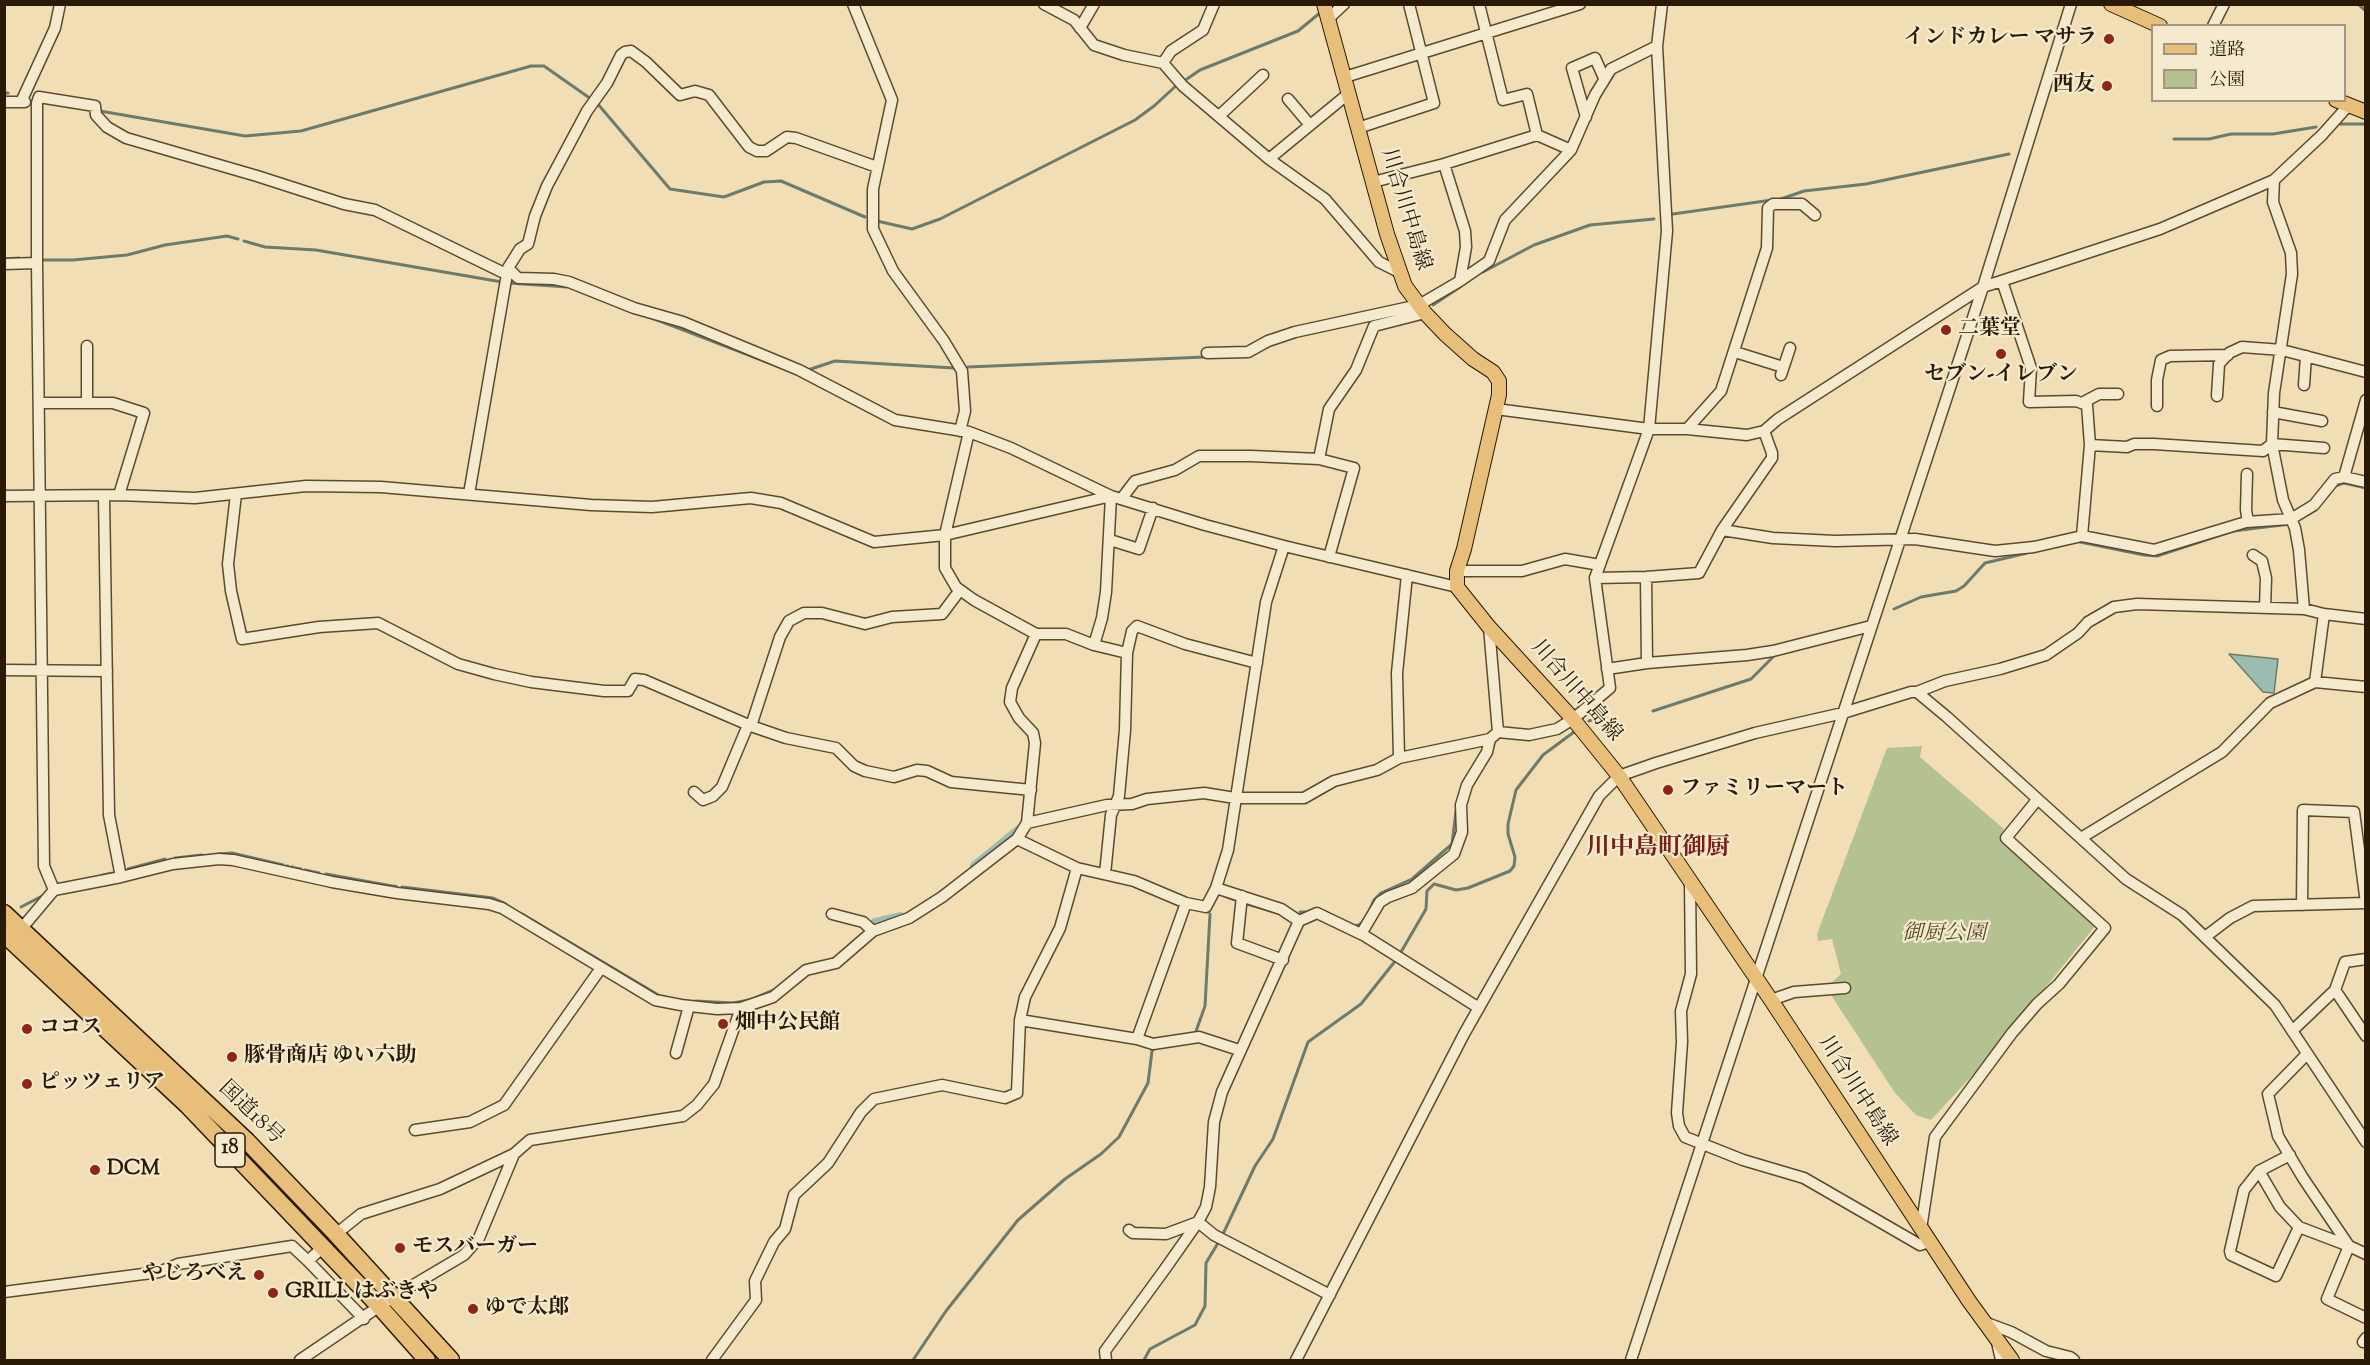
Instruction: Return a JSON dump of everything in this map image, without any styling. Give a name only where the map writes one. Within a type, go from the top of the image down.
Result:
[{"type":"highway","name":"国道18号","points":[[4,913],[247,1141],[336,1234],[427,1360]]},
{"type":"highway","name":"国道18号","points":[[4,934],[187,1105],[323,1247],[451,1360]]},
{"type":"main road","name":"川合川中島線","points":[[1324,4],[1373,182],[1405,286],[1422,309],[1473,360],[1493,372],[1499,381],[1496,409],[1457,571],[1457,587],[1489,627],[1573,719],[1619,776],[1771,1000],[1929,1242],[2012,1360]]},
{"type":"main road","points":[[2111,4],[2156,24]]},
{"type":"main road","points":[[2342,103],[2366,112]]},
{"type":"street","points":[[21,102],[55,28],[60,4]]},
{"type":"street","points":[[853,4],[892,100],[873,189],[873,229],[893,272],[944,341],[962,371],[964,432],[945,535],[945,568],[960,590],[1036,634],[1066,634],[1094,645],[1127,652]]},
{"type":"street","points":[[1044,4],[1074,20],[1094,45],[1124,55],[1163,63],[1183,86],[1269,159],[1325,198],[1379,262],[1399,272]]},
{"type":"street","points":[[1080,27],[1094,4]]},
{"type":"street","points":[[1163,63],[1171,51],[1203,30],[1214,4]]},
{"type":"street","points":[[1328,19],[1344,4]]},
{"type":"street","points":[[1358,128],[1434,103],[1409,4]]},
{"type":"street","points":[[1479,4],[1503,100],[1527,94],[1537,135]]},
{"type":"street","points":[[1345,77],[1486,34],[1554,9],[1580,4]]},
{"type":"street","points":[[1027,823],[1107,806],[1132,804],[1147,798],[1204,793],[1234,798],[1304,798],[1334,781],[1377,770],[1400,758],[1494,735],[1544,734],[1573,719],[1610,688],[1596,578],[1649,429],[1667,231],[1657,46],[1662,4]]},
{"type":"street","points":[[1631,1360],[1983,287],[2071,4]]},
{"type":"street","points":[[2214,24],[2224,4]]},
{"type":"street","points":[[1319,459],[1329,409],[1356,370],[1374,326],[1422,309],[1489,261],[1505,220],[1571,150],[1604,78],[1611,69],[1657,46]]},
{"type":"street","points":[[469,494],[507,271],[520,249],[528,244],[535,216],[547,186],[587,111],[607,83],[621,55],[631,51],[646,62],[680,95],[695,92],[709,95],[749,147],[757,151],[766,151],[787,138],[796,138],[878,167]]},
{"type":"street","points":[[1586,117],[1572,68],[1595,58],[1604,78]]},
{"type":"street","points":[[1219,116],[1263,75]]},
{"type":"street","points":[[1269,159],[1348,94]]},
{"type":"street","points":[[54,890],[44,866],[37,263],[37,103],[39,97],[95,106],[96,115],[107,127],[126,138],[344,204],[375,210],[518,278],[554,279],[569,282],[634,308],[683,322],[799,370],[895,420],[964,432],[1011,448],[1116,497],[1205,525],[1284,546],[1457,587]]},
{"type":"street","points":[[1288,99],[1310,125]]},
{"type":"street","points":[[4,102],[37,103]]},
{"type":"street","points":[[1496,409],[1649,429],[1687,429],[1747,435],[1764,431],[1778,419],[1983,287],[2160,229],[2274,180],[2322,135],[2342,103]]},
{"type":"street","points":[[1373,182],[1444,164],[1537,135],[1571,150]]},
{"type":"street","points":[[1444,164],[1465,231],[1466,247],[1460,281]]},
{"type":"street","points":[[2274,180],[2273,202],[2291,253],[2292,274],[2273,412],[2272,444],[2283,500],[2292,522],[2299,550],[2304,609]]},
{"type":"street","points":[[1687,429],[1721,392],[1767,248],[1768,208],[1773,204],[1802,204],[1815,215]]},
{"type":"street","points":[[4,264],[37,263]]},
{"type":"street","points":[[2002,281],[2031,368],[2029,402],[2076,401],[2087,405],[2090,445],[2082,536]]},
{"type":"street","points":[[1207,353],[1248,352],[1268,341],[1295,332],[1422,309]]},
{"type":"street","points":[[87,346],[87,402]]},
{"type":"street","points":[[2217,396],[2219,364],[2228,355],[2242,347],[2282,350],[2366,372]]},
{"type":"street","points":[[1735,352],[1782,371],[1790,348]]},
{"type":"street","points":[[2157,406],[2157,380],[2161,360],[2170,356],[2228,355]]},
{"type":"street","points":[[2304,384],[2306,356]]},
{"type":"street","points":[[2082,403],[2099,394],[2118,394]]},
{"type":"street","points":[[2344,477],[2366,400]]},
{"type":"street","points":[[40,403],[113,403],[144,413],[119,495]]},
{"type":"street","points":[[2273,412],[2322,421]]},
{"type":"street","points":[[1596,578],[1699,573],[1722,530],[1772,458],[1764,431]]},
{"type":"street","points":[[2090,445],[2127,447],[2134,444],[2154,444],[2263,451],[2272,444],[2324,448]]},
{"type":"street","points":[[4,496],[119,495],[195,498],[306,486],[381,487],[591,505],[652,507],[751,498],[781,503],[874,542],[945,535],[1116,497],[1135,481],[1175,470],[1199,456],[1319,459],[1354,468],[1329,557]]},
{"type":"street","points":[[2247,474],[2248,522]]},
{"type":"street","points":[[1722,530],[1783,539],[1835,541],[1915,539],[1995,551],[2034,547],[2082,536],[2154,550],[2248,522],[2292,522],[2314,505],[2335,479],[2344,477],[2366,482]]},
{"type":"street","points":[[236,495],[228,564],[231,591],[242,639],[319,627],[378,623],[467,667],[531,682],[604,691],[628,691],[635,679],[644,680],[749,726],[786,738],[836,748],[854,766],[894,777],[918,770],[927,771],[951,782],[1031,790]]},
{"type":"street","points":[[104,496],[109,815],[121,877]]},
{"type":"street","points":[[1094,645],[1106,592],[1116,497]]},
{"type":"street","points":[[1110,540],[1139,549],[1153,508]]},
{"type":"street","points":[[1017,839],[1077,868],[1134,881],[1186,903],[1206,907],[1216,888],[1228,850],[1234,798],[1266,602],[1284,546]]},
{"type":"street","points":[[2253,555],[2262,561],[2266,578],[2265,608]]},
{"type":"street","points":[[1457,571],[1522,571],[1566,559],[1600,565]]},
{"type":"street","points":[[1400,758],[1396,673],[1407,575]]},
{"type":"street","points":[[1646,577],[1647,663]]},
{"type":"street","points":[[694,792],[703,800],[713,796],[722,787],[749,726],[780,637],[789,621],[804,613],[822,612],[865,624],[892,617],[942,614],[960,590]]},
{"type":"street","points":[[1296,1360],[1479,1008],[1599,796],[1619,776],[1656,762],[1755,734],[1843,713],[1917,692],[1945,681],[2000,669],[2046,655],[2070,639],[2088,622],[2114,607],[2137,604],[2304,609],[2366,619]]},
{"type":"street","points":[[2315,682],[2324,614]]},
{"type":"street","points":[[1105,874],[1111,815],[1119,796],[1125,730],[1127,652],[1132,631],[1137,626],[1185,644],[1257,663]]},
{"type":"street","points":[[1607,669],[1773,651],[1871,626]]},
{"type":"street","points":[[1361,934],[1380,903],[1388,897],[1412,888],[1454,854],[1462,832],[1461,806],[1467,785],[1487,752],[1494,735],[1489,627]]},
{"type":"street","points":[[22,928],[54,890],[173,864],[233,860],[332,882],[397,893],[489,904],[502,909],[655,1000],[717,1009],[741,1008],[773,997],[807,970],[836,963],[873,931],[909,918],[942,897],[1017,839],[1027,823],[1035,743],[1033,733],[1019,718],[1010,702],[1012,688],[1036,634]]},
{"type":"street","points":[[4,670],[107,671]]},
{"type":"street","points":[[2081,838],[2222,752],[2270,703],[2315,682],[2366,687]]},
{"type":"street","points":[[1917,692],[2126,879],[2182,915],[2275,1005],[2366,1142]]},
{"type":"street","points":[[1921,1229],[1935,1137],[2012,1033],[2037,1004],[2059,984],[2105,928],[2006,838],[2037,800]]},
{"type":"street","points":[[2205,937],[2230,918],[2253,906],[2302,905],[2366,903],[2354,812],[2304,810],[2302,905]]},
{"type":"street","points":[[712,1360],[756,1300],[755,1281],[774,1242],[785,1229],[794,1195],[828,1163],[861,1112],[874,1099],[942,1085],[1005,1098],[1017,1093],[1020,1020],[1025,997],[1060,928],[1077,868]]},
{"type":"street","points":[[1690,881],[1691,974],[1681,1011],[1682,1042],[1677,1113],[1679,1126],[1685,1137],[1743,1160],[1804,1178],[1920,1245],[1929,1242]]},
{"type":"street","points":[[1216,888],[1281,909],[1299,921]]},
{"type":"street","points":[[1242,896],[1237,943],[1283,960]]},
{"type":"street","points":[[1137,1039],[1186,903]]},
{"type":"street","points":[[1106,1360],[1105,1351],[1198,1222],[1206,1207],[1210,1187],[1214,1122],[1222,1092],[1299,921],[1317,913],[1361,934],[1479,1008]]},
{"type":"street","points":[[832,914],[863,922],[873,931]]},
{"type":"street","points":[[4,944],[22,950]]},
{"type":"street","points":[[2292,1031],[2335,990],[2345,962],[2366,959]]},
{"type":"street","points":[[415,1130],[470,1122],[504,1105],[601,968]]},
{"type":"street","points":[[1771,1000],[1794,992],[1818,988],[1845,988]]},
{"type":"street","points":[[2335,990],[2366,1036]]},
{"type":"street","points":[[676,1053],[689,1006]]},
{"type":"street","points":[[336,1234],[361,1214],[440,1189],[514,1154],[530,1140],[683,1116],[706,1096],[714,1084],[741,1008]]},
{"type":"street","points":[[2356,1022],[2366,1015]]},
{"type":"street","points":[[1020,1020],[1161,1045],[1199,1037],[1239,1050]]},
{"type":"street","points":[[2307,1054],[2268,1094],[2278,1136],[2349,1246]]},
{"type":"street","points":[[300,1360],[387,1302],[464,1255],[479,1238],[514,1154]]},
{"type":"street","points":[[2290,1155],[2259,1172],[2244,1190],[2231,1255],[2276,1276],[2299,1227]]},
{"type":"street","points":[[2259,1172],[2280,1207],[2299,1227],[2366,1254]]},
{"type":"street","points":[[1198,1222],[1214,1235],[1330,1295]]},
{"type":"street","points":[[1129,1230],[1133,1233],[1166,1234],[1198,1222]]},
{"type":"street","points":[[4,1292],[159,1272],[178,1264],[292,1246],[364,1319]]},
{"type":"street","points":[[2349,1246],[2327,1299],[2366,1318]]},
{"type":"street","points":[[308,1261],[323,1247]]},
{"type":"street","points":[[1984,1322],[2011,1332],[2046,1351],[2074,1360]]},
{"type":"street","points":[[1996,1338],[2001,1360]]},
{"type":"green space","name":"御厨公園","points":[[1922,746],[1920,757],[2004,829],[2000,838],[2096,925],[1989,1057],[1931,1120],[1916,1115],[1895,1093],[1831,995],[1830,984],[1841,974],[1832,939],[1818,941],[1817,934],[1887,748]]},
{"type":"water","points":[[2229,654],[2278,659],[2274,693],[2263,692]]},
{"type":"waterway","points":[[2358,4],[2366,11]]},
{"type":"waterway","points":[[1184,81],[1200,70],[1298,31],[1321,12]]},
{"type":"waterway","points":[[100,111],[245,136],[301,131],[531,66],[544,66],[591,99]]},
{"type":"waterway","points":[[877,221],[912,229],[940,219],[1135,120],[1178,84]]},
{"type":"waterway","points":[[597,103],[670,189],[724,197],[764,182],[781,181],[865,217]]},
{"type":"waterway","points":[[2338,124],[2366,124]]},
{"type":"waterway","points":[[2174,139],[2209,139],[2231,134],[2273,134],[2316,127]]},
{"type":"waterway","points":[[1781,199],[1804,191],[1866,184],[2009,154]]},
{"type":"waterway","points":[[1673,214],[1772,200]]},
{"type":"waterway","points":[[1483,272],[1534,245],[1590,225],[1654,219]]},
{"type":"waterway","points":[[43,260],[127,255],[165,245],[227,236],[238,239]]},
{"type":"waterway","points":[[244,241],[265,247],[316,250],[502,282]]},
{"type":"waterway","points":[[4,259],[19,258]]},
{"type":"waterway","points":[[509,283],[567,287]]},
{"type":"waterway","points":[[1433,305],[1460,287]]},
{"type":"waterway","points":[[652,318],[772,364]]},
{"type":"waterway","points":[[968,367],[1205,357]]},
{"type":"waterway","points":[[808,370],[835,361],[954,368]]},
{"type":"waterway","points":[[2335,486],[2344,483],[2366,488]]},
{"type":"waterway","points":[[2296,521],[2316,510]]},
{"type":"waterway","points":[[2080,542],[2157,556],[2233,531],[2290,524]]},
{"type":"waterway","points":[[1894,609],[1921,597],[1956,591],[1964,586],[1985,563],[2027,553]]},
{"type":"waterway","points":[[1653,711],[1751,679],[1775,655]]},
{"type":"waterway","points":[[1589,721],[1603,716]]},
{"type":"waterway","points":[[1401,952],[1426,909],[1427,891],[1434,884],[1456,890],[1468,888],[1510,871],[1514,866],[1515,857],[1508,834],[1508,824],[1516,790],[1543,755],[1574,732]]},
{"type":"waterway","points":[[1370,909],[1374,900],[1381,893],[1412,879],[1452,844],[1456,811]]},
{"type":"waterway","points":[[975,866],[1019,830]]},
{"type":"waterway","points":[[218,854],[232,853],[283,865]]},
{"type":"waterway","points":[[175,858],[202,855]]},
{"type":"waterway","points":[[128,869],[165,859]]},
{"type":"waterway","points":[[295,868],[301,869]]},
{"type":"waterway","points":[[305,870],[319,873]]},
{"type":"waterway","points":[[103,875],[113,873]]},
{"type":"waterway","points":[[326,874],[392,886]]},
{"type":"waterway","points":[[402,887],[493,898],[506,904]]},
{"type":"waterway","points":[[21,907],[44,895]]},
{"type":"waterway","points":[[1227,897],[1238,901]]},
{"type":"waterway","points":[[1247,904],[1278,913]]},
{"type":"waterway","points":[[1300,912],[1308,912]]},
{"type":"waterway","points":[[522,914],[660,996]]},
{"type":"waterway","points":[[1195,1034],[1205,1006],[1210,914]]},
{"type":"waterway","points":[[875,923],[900,917]]},
{"type":"waterway","points":[[1353,926],[1365,920]]},
{"type":"waterway","points":[[1223,1234],[1255,1166],[1273,1139],[1308,1042],[1361,1004],[1396,960]]},
{"type":"waterway","points":[[755,998],[774,990]]},
{"type":"waterway","points":[[696,1001],[733,1003],[749,1000]]},
{"type":"waterway","points":[[913,1360],[946,1311],[1018,1220],[1065,1179],[1101,1154],[1119,1137],[1148,1083],[1152,1051],[1156,1047]]},
{"type":"waterway","points":[[1144,1360],[1150,1349],[1195,1325],[1205,1306],[1206,1263],[1218,1243]]},
{"type":"place","name":"インドカレー マサラ","points":[[2109,39]]},
{"type":"place","name":"西友","points":[[2107,86]]},
{"type":"place","name":"二葉堂","points":[[1946,330]]},
{"type":"place","name":"セブン-イレブン","points":[[2001,354]]},
{"type":"place","name":"ファミリーマート","points":[[1668,790]]},
{"type":"place","name":"畑中公民館","points":[[723,1024]]},
{"type":"place","name":"ココス","points":[[27,1029]]},
{"type":"place","name":"豚骨商店 ゆい六助","points":[[232,1057]]},
{"type":"place","name":"ピッツェリア","points":[[27,1084]]},
{"type":"place","name":"DCM","points":[[95,1170]]},
{"type":"place","name":"モスバーガー","points":[[400,1248]]},
{"type":"place","name":"やじろべえ","points":[[259,1275]]},
{"type":"place","name":"GRILL はぶきや","points":[[273,1293]]},
{"type":"place","name":"ゆで太郎","points":[[473,1309]]},
{"type":"district","name":"川中島町御厨","points":[[1658,850]]}]
